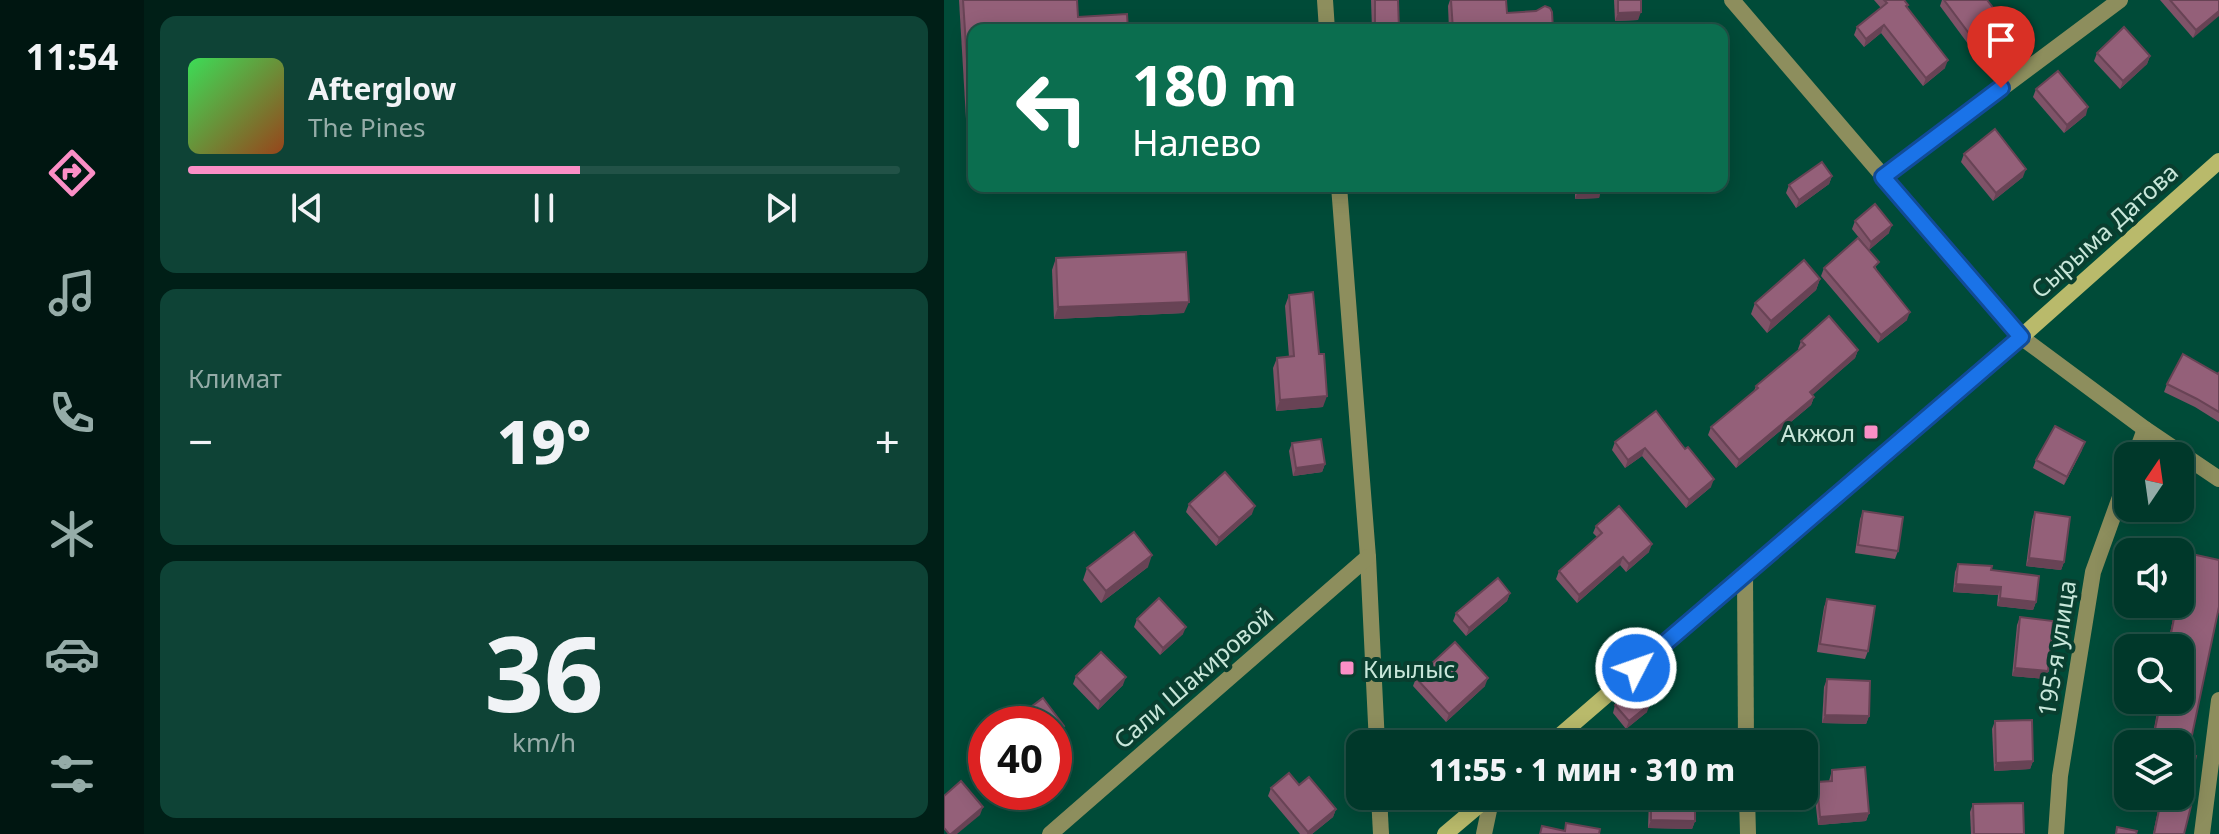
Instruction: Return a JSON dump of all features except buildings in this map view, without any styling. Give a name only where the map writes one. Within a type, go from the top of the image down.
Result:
[{"type":"street","points":[[1325,0],[1327,24]]},
{"type":"street","points":[[1732,0],[2021,337],[2145,429],[2219,479]]},
{"type":"street","points":[[1883,177],[2120,0]]},
{"type":"street","name":"Сырыма Датова","points":[[1566,730],[2216,169]]},
{"type":"street","points":[[1339,192],[1368,557],[1376,730]]},
{"type":"street","points":[[2140,442],[2145,429]]},
{"type":"street","name":"195-я улица","points":[[2056,834],[2060,776],[2093,572],[2114,514]]},
{"type":"street","name":"Сали Шакировой","points":[[1050,834],[1368,557]]},
{"type":"street","points":[[1745,574],[1746,730]]},
{"type":"street","points":[[2202,834],[2219,700]]},
{"type":"street","points":[[1380,810],[1381,834]]},
{"type":"street","points":[[1445,834],[1474,810]]},
{"type":"street","points":[[1484,834],[1488,810]]},
{"type":"street","points":[[1747,810],[1748,834]]},
{"type":"place","name":"Акжол","points":[[1871,432]]},
{"type":"place","name":"Киылыс","points":[[1347,668]]},
{"type":"route","points":[[1636,668],[2021,337],[1883,177],[2001,88]]}]
